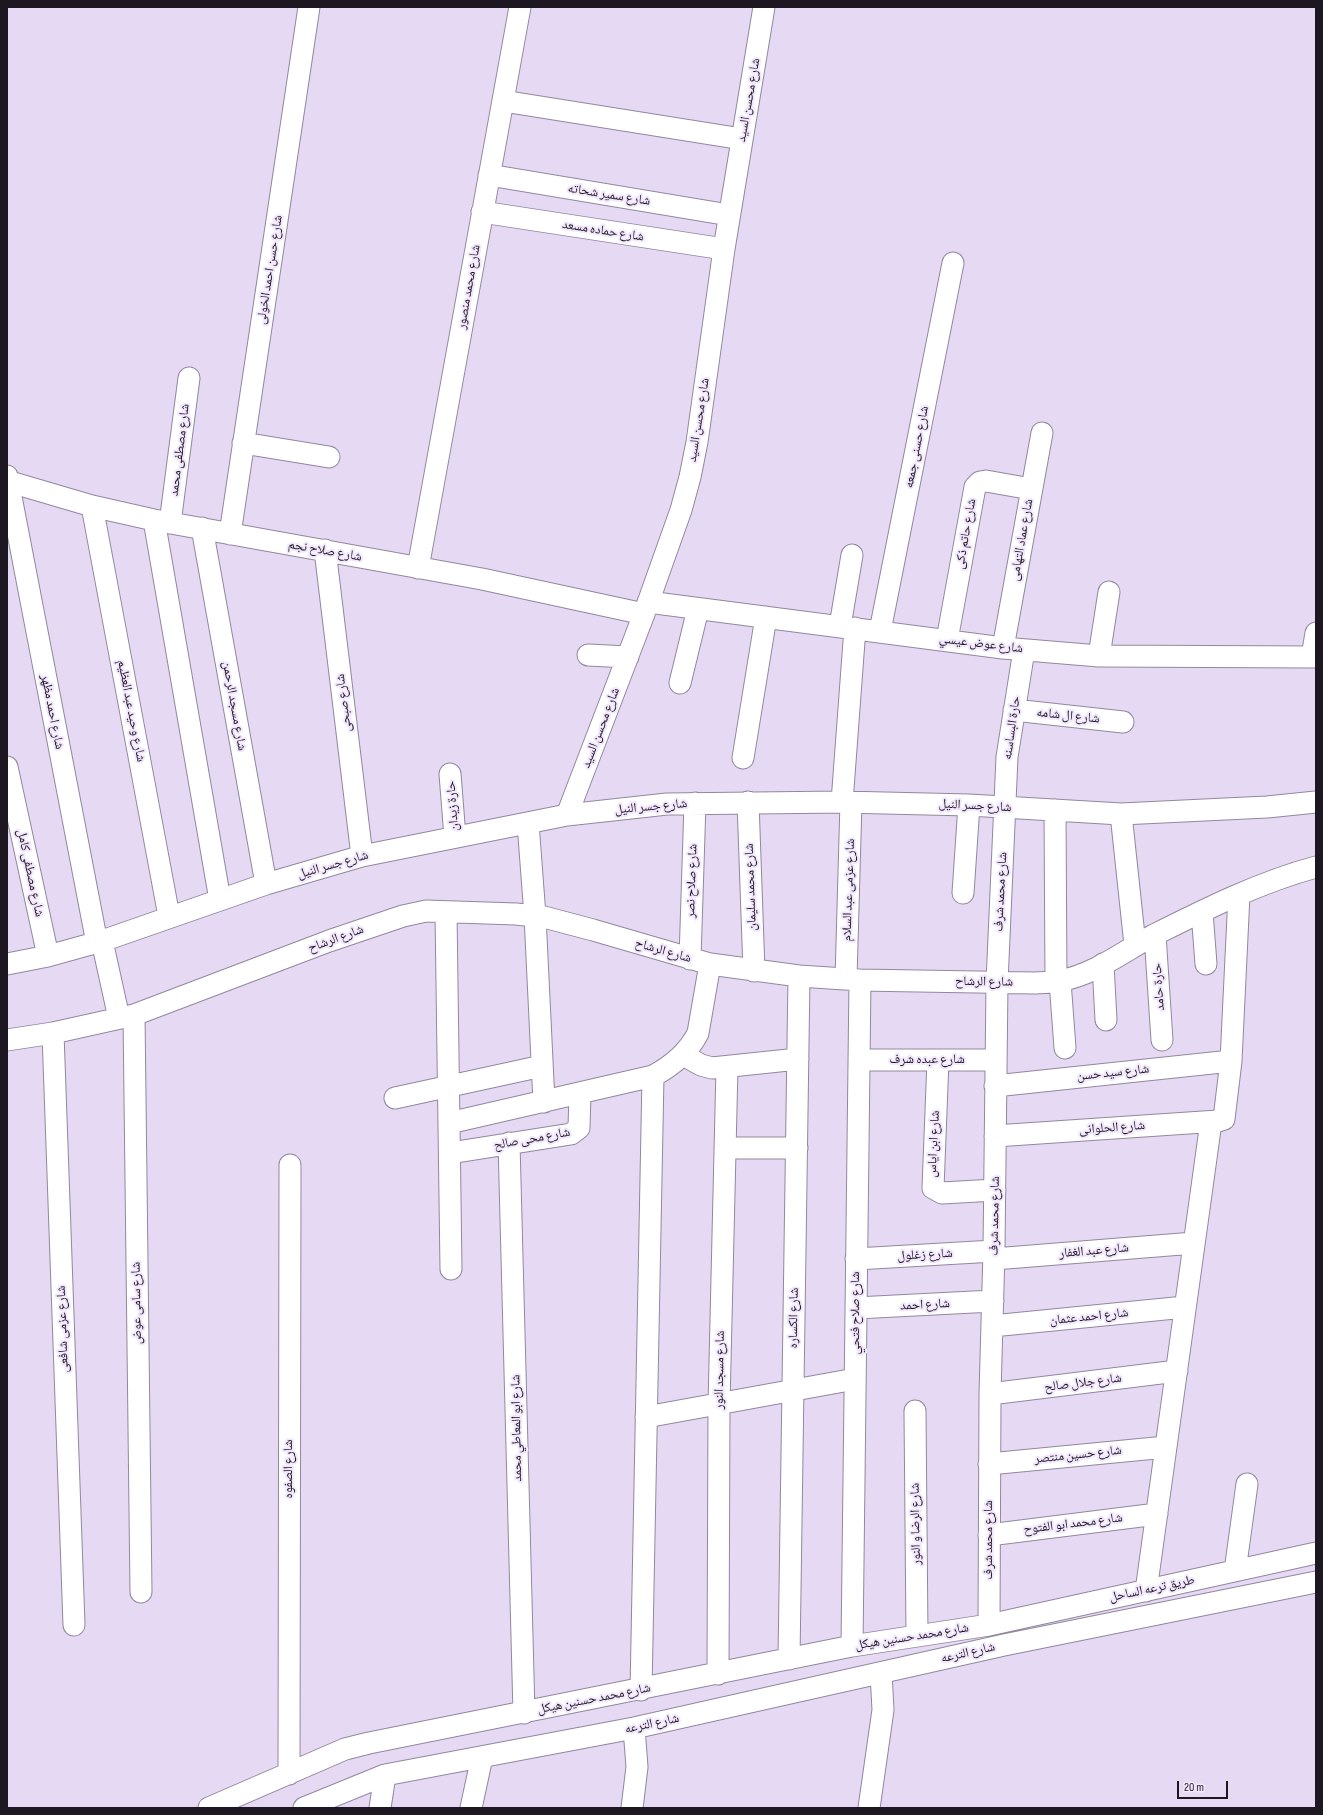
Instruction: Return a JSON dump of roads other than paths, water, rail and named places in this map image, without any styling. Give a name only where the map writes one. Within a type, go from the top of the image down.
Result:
[{"type":"street","name":"شارع حسن احمد الخولى","points":[[230,534],[309,7]]},
{"type":"street","name":"شارع محمد منصور","points":[[418,568],[520,7]]},
{"type":"street","name":"شارع محسن السيد","points":[[567,816],[646,608],[681,510],[690,476],[697,442],[729,215],[764,7]]},
{"type":"street","points":[[503,101],[742,139]]},
{"type":"street","name":"شارع سمير شحاته","points":[[489,175],[729,215]]},
{"type":"street","name":"شارع حماده مسعد","points":[[482,212],[724,249]]},
{"type":"street","name":"شارع حسنى جمعه","points":[[880,631],[953,263]]},
{"type":"street","name":"شارع مصطفى محمد","points":[[189,378],[162,521],[220,900]]},
{"type":"street","name":"شارع عماد التهامى","points":[[1003,648],[1042,433]]},
{"type":"street","points":[[243,443],[329,457]]},
{"type":"street","name":"شارع صلاح نجم","points":[[7,480],[92,506],[162,521],[646,608]]},
{"type":"street","name":"شارع احمد مظهر","points":[[7,480],[99,942],[126,1016]]},
{"type":"street","name":"شارع حاتم ذكى","points":[[947,640],[975,487],[980,482],[986,481],[1031,489]]},
{"type":"street","name":"شارع وحيد عبد العظيم","points":[[92,506],[169,916]]},
{"type":"street","name":"شارع مسجد الرحمن","points":[[202,528],[266,884]]},
{"type":"street","name":"شارع صبحى","points":[[325,550],[362,856]]},
{"type":"street","name":"شارع عزمى عبد السلام","points":[[852,555],[848,627],[847,802],[853,979]]},
{"type":"street","points":[[1099,656],[1109,592]]},
{"type":"street","name":"شارع عوض عيسي","points":[[646,608],[698,609],[880,631],[1003,648],[1099,656],[1314,657]]},
{"type":"street","points":[[680,683],[698,609]]},
{"type":"street","points":[[743,758],[766,617]]},
{"type":"street","points":[[1314,657],[1316,633]]},
{"type":"street","name":"حارة البساسنه","points":[[1005,807],[1007,757],[1024,650]]},
{"type":"street","points":[[588,655],[628,657]]},
{"type":"street","name":"شارع ال شامه","points":[[1014,710],[1123,722]]},
{"type":"street","name":"شارع مصطفى كامل","points":[[7,767],[48,956]]},
{"type":"street","name":"حارة زيدان","points":[[450,774],[455,837]]},
{"type":"street","name":"شارع جسر النيل","points":[[7,964],[48,956],[99,942],[169,916],[266,884],[362,856],[567,816],[667,804],[748,802],[847,802],[969,805],[1121,814],[1267,807],[1316,802]]},
{"type":"street","name":"شارع محمد سليمان","points":[[748,802],[754,971]]},
{"type":"street","name":"شارع صلاح نصر","points":[[690,959],[695,803]]},
{"type":"street","points":[[963,893],[969,805]]},
{"type":"street","name":"شارع محمد شرف","points":[[989,1625],[989,1464],[995,1190],[995,1060],[1005,807]]},
{"type":"street","points":[[1055,810],[1058,981],[1065,1048]]},
{"type":"street","points":[[1121,814],[1135,945]]},
{"type":"street","points":[[528,823],[535,916],[544,1102]]},
{"type":"street","name":"شارع الرشاح","points":[[7,1040],[53,1033],[126,1016],[329,941],[403,916],[426,911],[535,916],[594,930],[710,964],[799,976],[853,979],[997,982],[1058,981],[1103,964],[1135,945],[1239,895],[1284,877],[1316,867]]},
{"type":"street","points":[[1146,1591],[1194,1243],[1231,1061],[1239,895]]},
{"type":"street","points":[[446,912],[450,1086],[449,1123],[451,1269]]},
{"type":"street","points":[[1202,912],[1206,964]]},
{"type":"street","name":"حارة حامد","points":[[1155,935],[1162,1040]]},
{"type":"street","points":[[449,1123],[653,1076],[667,1069],[683,1055],[693,1043],[698,1033],[710,964]]},
{"type":"street","points":[[1103,964],[1106,1020]]},
{"type":"street","name":"شارع الكساره","points":[[789,1659],[799,976]]},
{"type":"street","name":"شارع صلاح فتحي","points":[[852,1646],[859,1060],[853,979]]},
{"type":"street","name":"شارع سامى عوض","points":[[126,1016],[141,1592]]},
{"type":"street","name":"شارع عزمى شافعى","points":[[53,1033],[74,1625]]},
{"type":"street","points":[[683,1055],[706,1067],[798,1059]]},
{"type":"street","name":"شارع عبده شرف","points":[[859,1060],[995,1060]]},
{"type":"street","name":"شارع ابن اياس","points":[[938,1060],[933,1188],[942,1193],[995,1190]]},
{"type":"street","name":"شارع سيد حسن","points":[[995,1086],[1231,1061]]},
{"type":"street","points":[[395,1098],[542,1066]]},
{"type":"street","name":"شارع مسجد النور","points":[[718,1674],[719,1404],[727,1066]]},
{"type":"street","points":[[641,1690],[653,1076]]},
{"type":"street","name":"شارع محى صالح","points":[[450,1153],[574,1133],[579,1128],[580,1094]]},
{"type":"street","name":"شارع الحلوانى","points":[[995,1136],[1218,1119]]},
{"type":"street","name":"شارع ابو المعاطي محمد","points":[[509,1144],[524,1713]]},
{"type":"street","points":[[725,1148],[797,1148]]},
{"type":"street","name":"شارع الصفوه","points":[[289,1774],[290,1165]]},
{"type":"street","name":"شارع عبد الغفار","points":[[994,1255],[1194,1243]]},
{"type":"street","name":"شارع زغلول","points":[[856,1259],[994,1255]]},
{"type":"street","name":"شارع احمد","points":[[856,1308],[993,1301]]},
{"type":"street","name":"شارع احمد عثمان","points":[[992,1326],[1185,1307]]},
{"type":"street","name":"شارع جلال صالح","points":[[990,1394],[1177,1371]]},
{"type":"street","points":[[646,1417],[793,1389],[856,1379]]},
{"type":"street","name":"شارع الرضا و النور","points":[[915,1411],[917,1636]]},
{"type":"street","name":"شارع حسين منتصر","points":[[989,1464],[1166,1447]]},
{"type":"street","points":[[1235,1571],[1247,1484]]},
{"type":"street","name":"شارع محمد ابو الفتوح","points":[[989,1535],[1157,1514]]},
{"type":"street","name":"طريق ترعه الساحل","points":[[989,1625],[1316,1554]]},
{"type":"street","name":"طريق ترعه الساحل","points":[[1004,1645],[1316,1582]]},
{"type":"street","name":"شارع محمد حسنين هيكل","points":[[209,1808],[345,1749],[852,1646],[989,1625]]},
{"type":"street","name":"شارع الترعه","points":[[304,1808],[384,1775],[634,1728],[1004,1645]]},
{"type":"street","points":[[869,1808],[883,1710],[881,1673]]},
{"type":"street","points":[[632,1808],[637,1767],[634,1728]]},
{"type":"street","points":[[472,1808],[482,1756]]},
{"type":"street","points":[[380,1808],[384,1775]]}]
